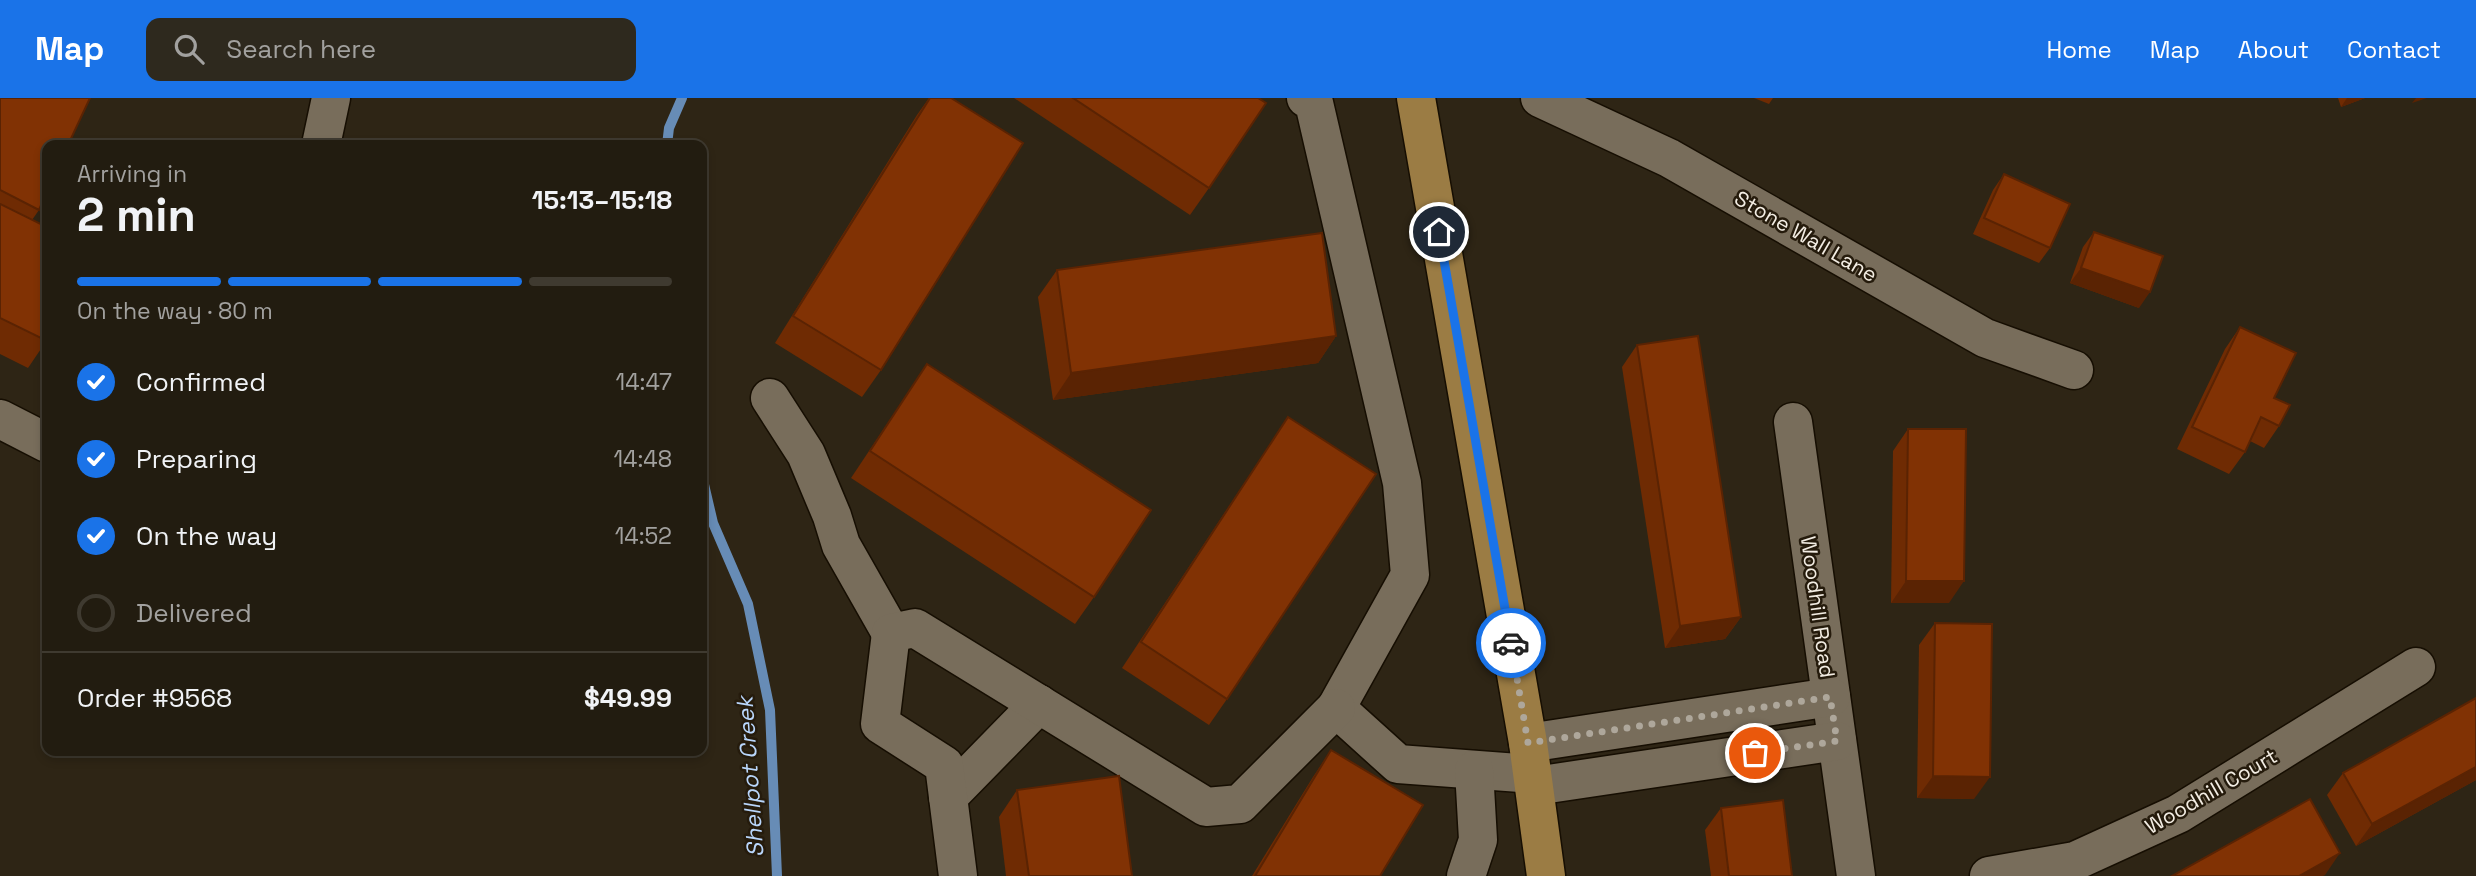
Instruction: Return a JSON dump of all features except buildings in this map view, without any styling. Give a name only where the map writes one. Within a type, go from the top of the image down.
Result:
[{"type":"main road","points":[[1416,98],[1532,768],[1546,876]]},
{"type":"street","points":[[322,140],[331,98]]},
{"type":"street","points":[[891,633],[915,628],[1206,807],[1240,804],[1336,708],[1410,575],[1402,483],[1314,103],[1306,98]]},
{"type":"street","name":"Stone Wall Lane","points":[[1540,98],[1669,158],[1985,338],[2074,370]]},
{"type":"street","points":[[770,398],[806,454],[841,545],[891,633],[880,724],[944,765],[958,876]]},
{"type":"street","points":[[0,419],[42,440]]},
{"type":"street","name":"Woodhill Road","points":[[1793,422],[1856,876]]},
{"type":"street","name":"Woodhill Court","points":[[1989,876],[2075,860],[2178,814],[2416,667]]},
{"type":"street","points":[[1532,768],[1830,697]]},
{"type":"street","points":[[948,797],[1039,704]]},
{"type":"street","points":[[1336,708],[1398,764],[1474,770],[1532,768],[1837,741]]},
{"type":"street","points":[[1466,876],[1478,840],[1474,770]]},
{"type":"waterway","name":"Shellpot Creek","points":[[668,140],[669,128],[682,98]]},
{"type":"waterway","name":"Shellpot Creek","points":[[707,497],[713,523],[748,604],[770,710],[777,876]]},
{"type":"way so far","points":[[1511,643],[1528,743],[1830,697],[1837,741],[1755,753]]},
{"type":"route","points":[[1439,232],[1511,643]]}]
